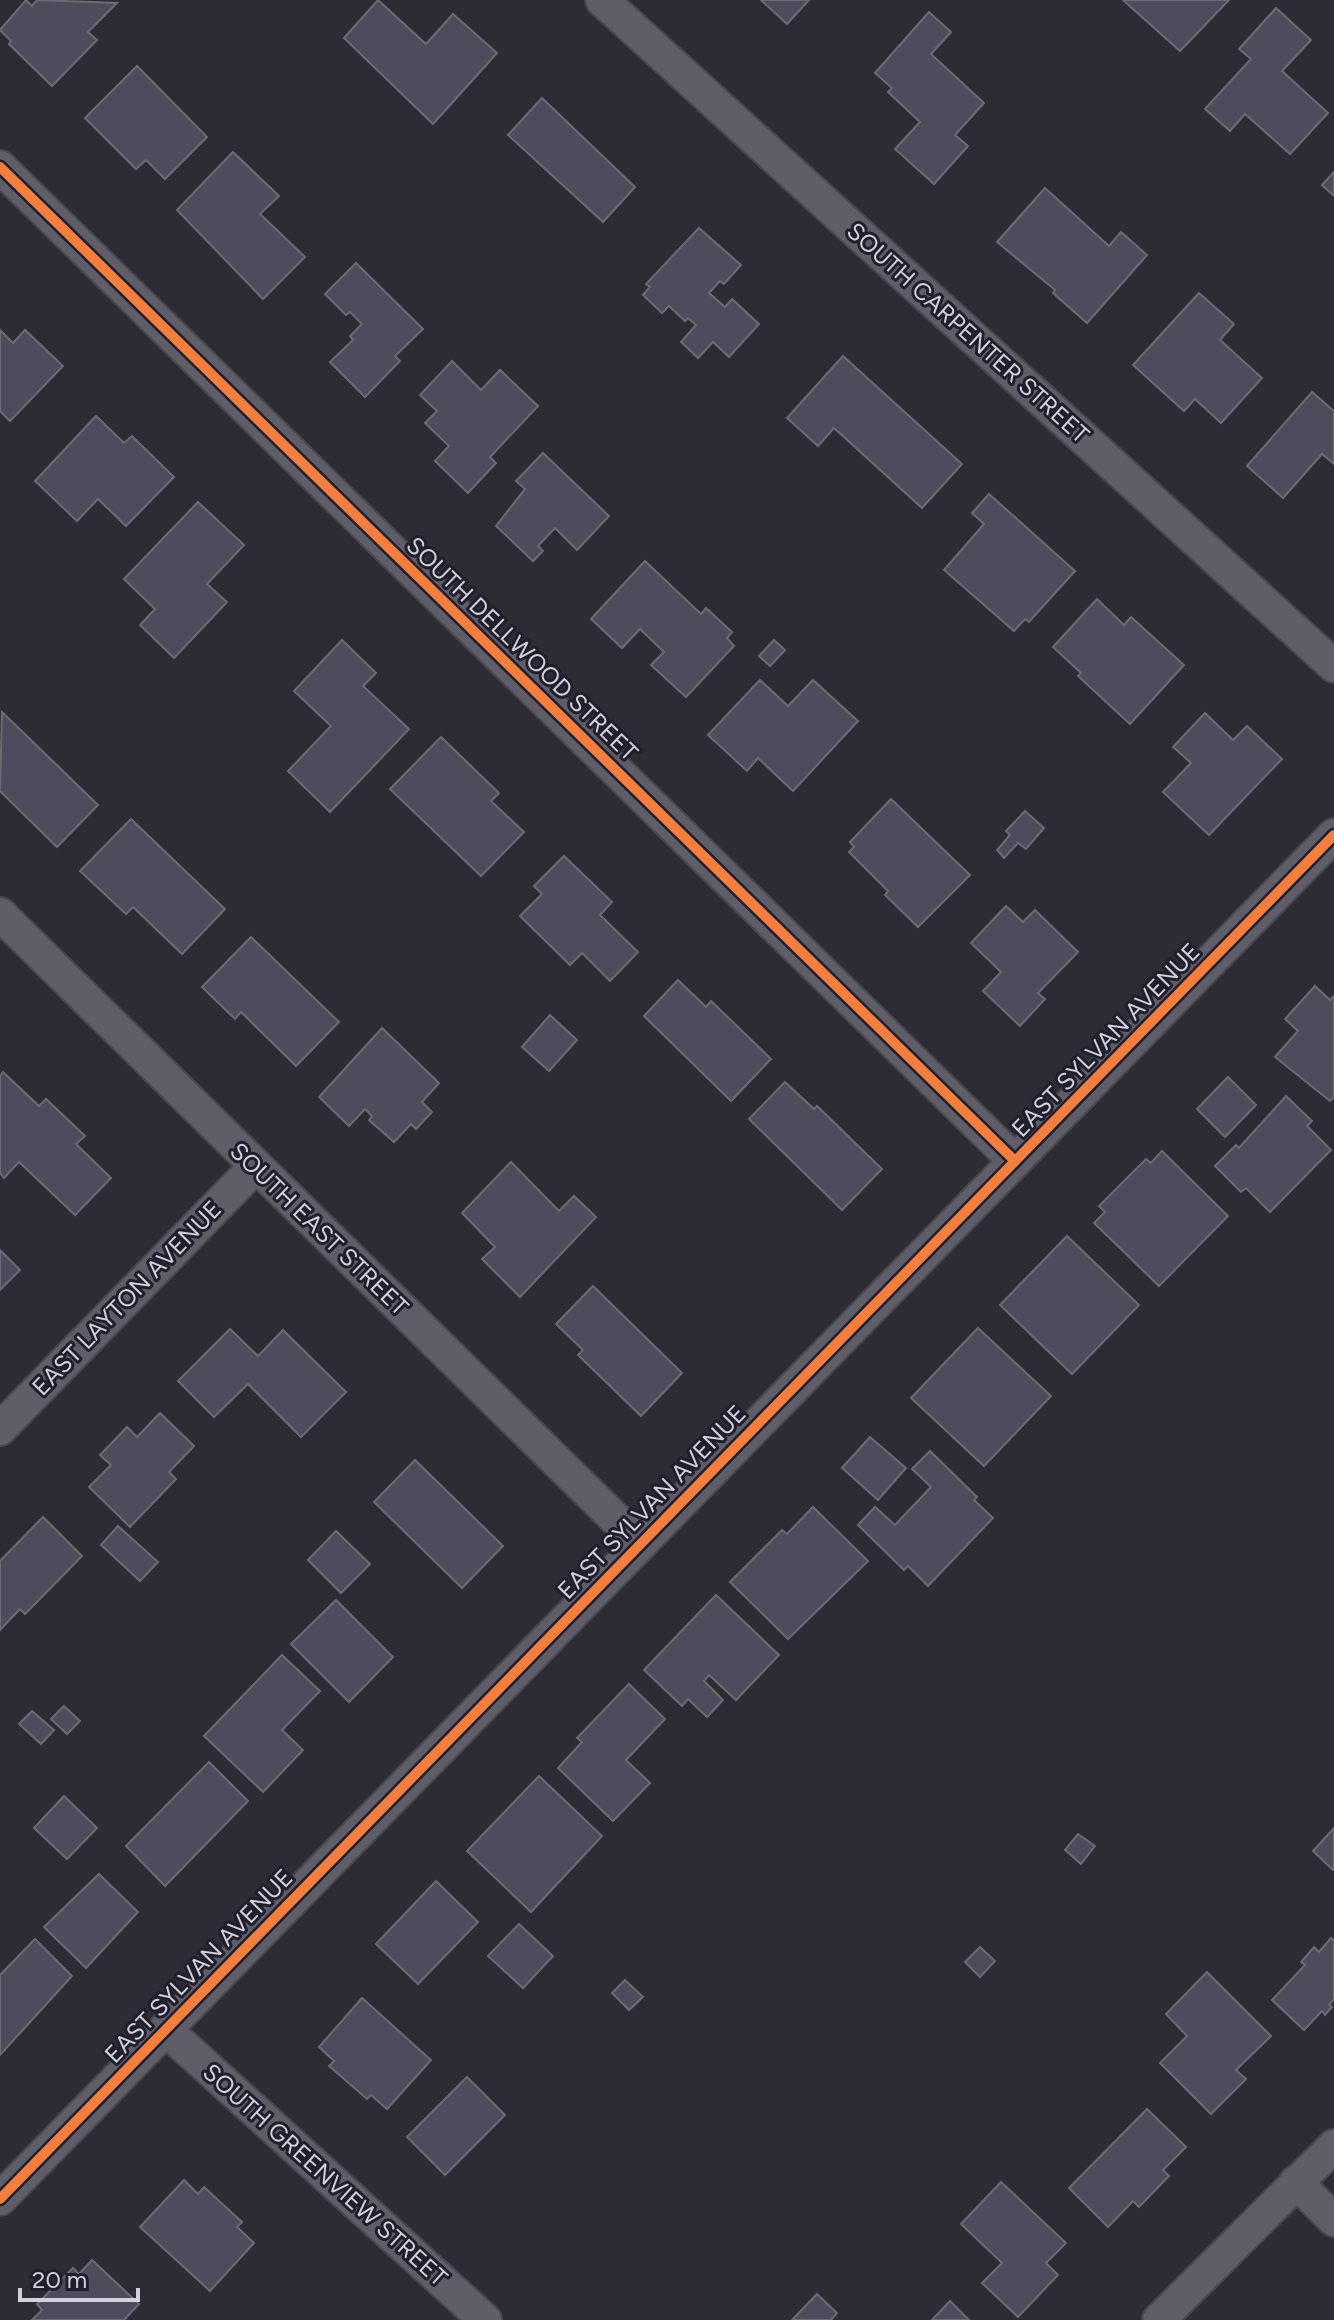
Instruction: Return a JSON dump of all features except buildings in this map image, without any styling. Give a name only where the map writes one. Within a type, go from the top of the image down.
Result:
[{"type":"street","name":"SOUTH CARPENTER STREET","points":[[602,0],[1334,666]]},
{"type":"street","name":"SOUTH DELLWOOD STREET","points":[[0,167],[1015,1161]]},
{"type":"street","name":"EAST SYLVAN AVENUE","points":[[0,2199],[1334,835]]},
{"type":"street","name":"SOUTH EAST STREET","points":[[0,914],[640,1543]]},
{"type":"street","name":"EAST LAYTON AVENUE","points":[[0,1429],[255,1167]]},
{"type":"street","name":"SOUTH GREENVIEW STREET","points":[[165,2029],[485,2320]]},
{"type":"street","points":[[1159,2320],[1334,2146]]},
{"type":"street","points":[[1296,2182],[1334,2220]]},
{"type":"cycle path","points":[[0,167],[1015,1161]]},
{"type":"cycle path","points":[[0,2199],[1334,835]]}]
